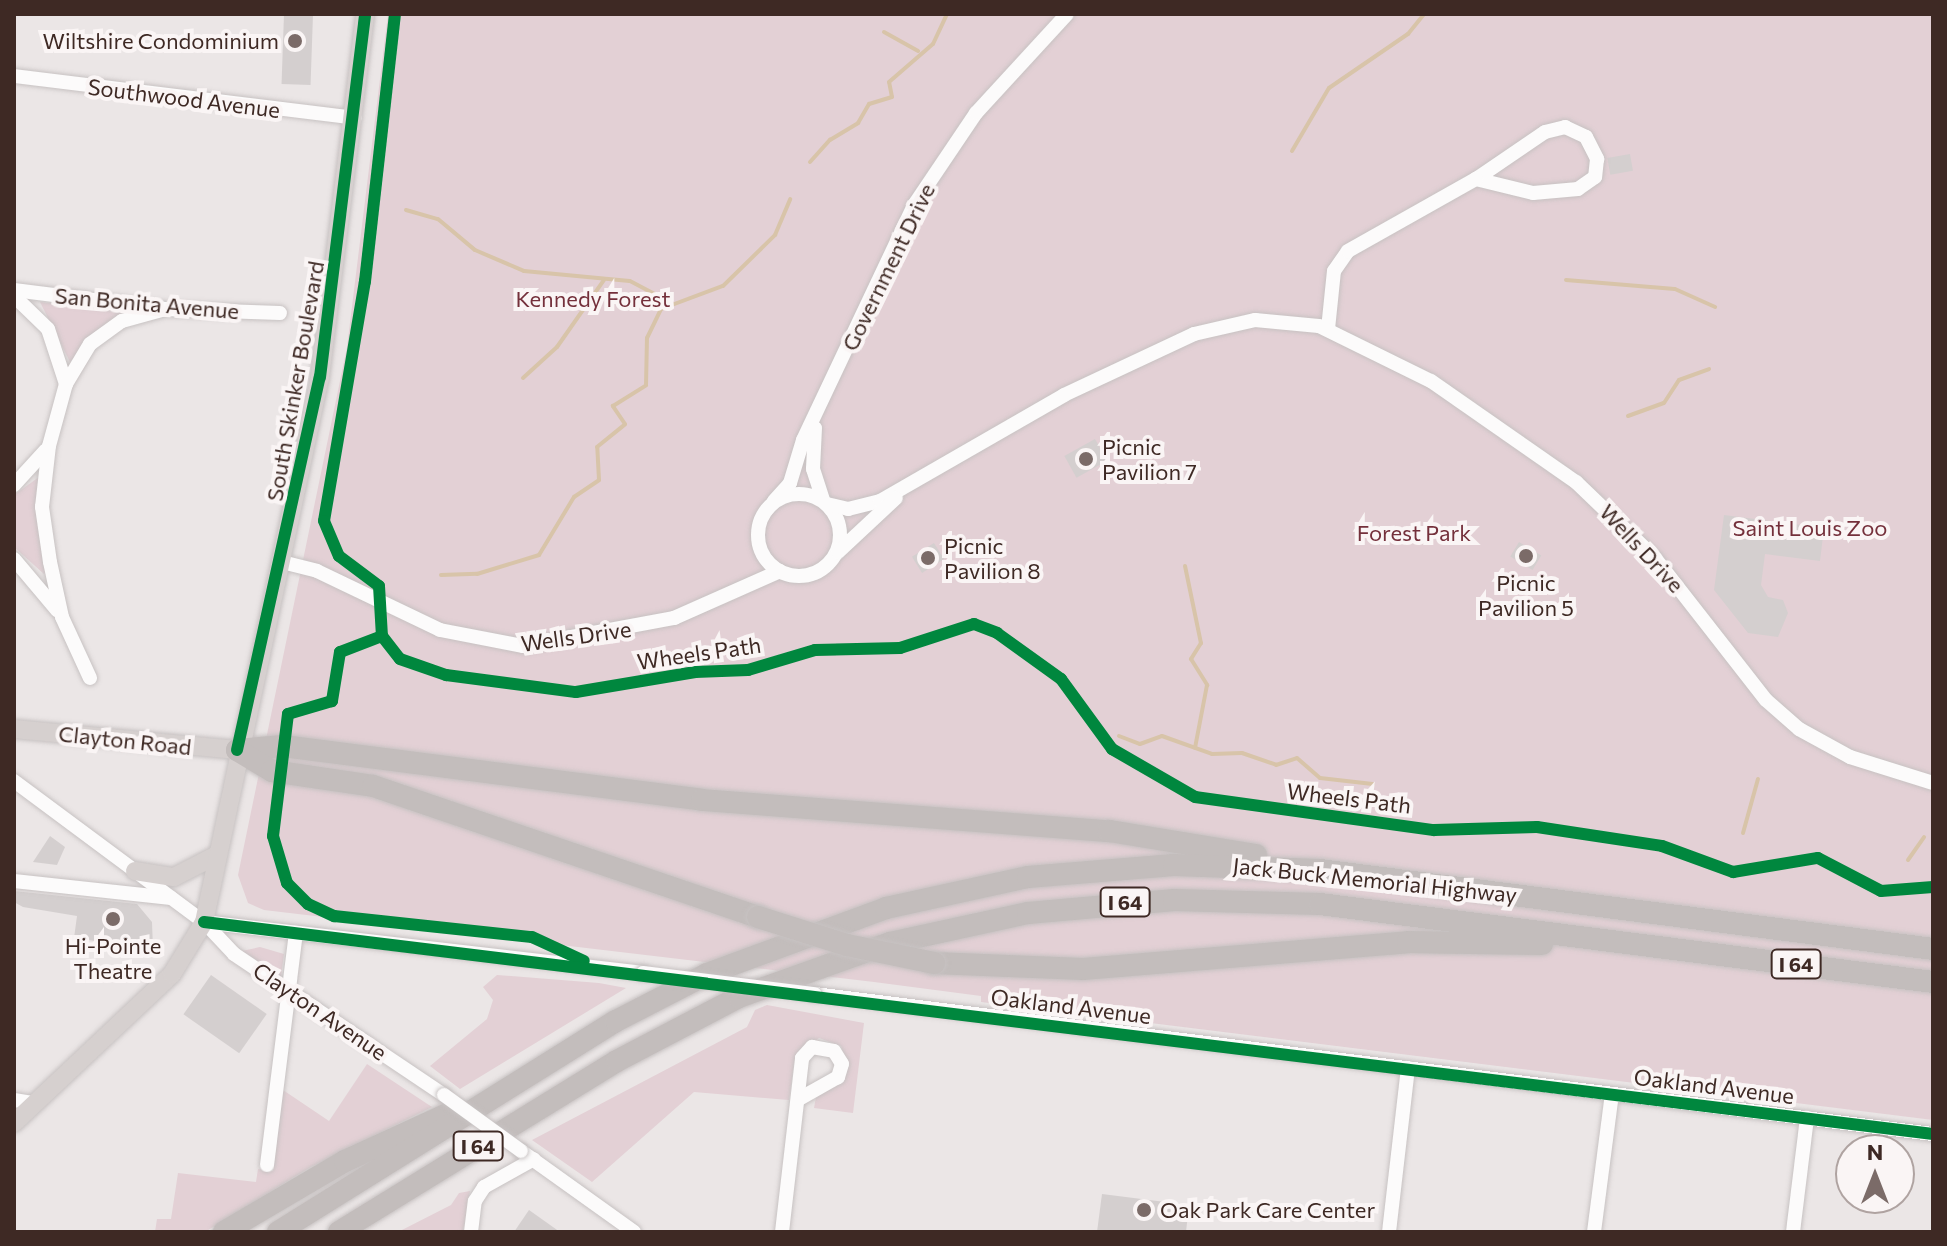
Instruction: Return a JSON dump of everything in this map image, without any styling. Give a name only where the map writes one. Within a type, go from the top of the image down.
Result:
[{"type":"highway","points":[[237,750],[283,746],[689,798],[1109,831],[1201,842],[1320,870]]},
{"type":"highway","points":[[237,750],[272,771],[373,786],[758,917],[847,945],[934,963],[1083,969],[1441,940],[1659,946]]},
{"type":"highway","name":"Jack Buck Memorial Highway","points":[[278,1232],[514,1086],[707,974],[886,908],[1016,879],[1125,867],[1320,870],[1933,949]]},
{"type":"highway","name":"Jack Buck Memorial Highway","points":[[339,1232],[704,1014],[877,947],[980,922],[1126,902],[1272,901],[1659,946],[1933,982]]},
{"type":"highway","points":[[224,1232],[345,1161],[514,1086]]},
{"type":"main road","name":"South Skinker Boulevard","points":[[204,922],[237,750],[282,562],[324,350],[365,14]]},
{"type":"main road","name":"Clayton Road","points":[[14,729],[237,750]]},
{"type":"main road","points":[[135,871],[174,877],[217,855]]},
{"type":"main road","points":[[14,1123],[172,974],[204,922]]},
{"type":"street","name":"Government Drive","points":[[774,501],[790,483],[914,205],[976,113],[1067,14]]},
{"type":"street","name":"Southwood Avenue","points":[[14,76],[354,118]]},
{"type":"street","points":[[1328,329],[1334,271],[1348,251],[1476,179],[1555,129],[1586,137],[1597,159],[1591,181],[1560,193],[1476,179]]},
{"type":"street","name":"San Bonita Avenue","points":[[14,293],[165,309],[280,313]]},
{"type":"street","name":"San Bonita Avenue","points":[[14,293],[48,329],[66,384]]},
{"type":"street","points":[[90,678],[62,617],[42,507],[49,446],[66,384],[104,332],[140,313],[165,309]]},
{"type":"street","name":"Wells Drive","points":[[825,502],[855,509],[909,487],[1064,395],[1194,334],[1255,320],[1328,329],[1431,381],[1600,502],[1703,613],[1766,700],[1799,729],[1850,757],[1933,783]]},
{"type":"street","name":"Government Drive","points":[[817,420],[813,469],[825,502]]},
{"type":"street","points":[[14,485],[49,446]]},
{"type":"street","name":"Wells Drive","points":[[835,554],[909,487]]},
{"type":"street","points":[[793,494],[825,502],[839,523],[835,554],[805,576],[780,571],[765,557],[758,538],[761,518],[774,501],[793,494]]},
{"type":"street","points":[[14,559],[62,617]]},
{"type":"street","name":"Wells Drive","points":[[282,562],[332,577],[440,630],[523,646],[674,618],[780,571]]},
{"type":"street","name":"Clayton Avenue","points":[[14,781],[204,922],[234,954],[444,1095],[634,1232]]},
{"type":"street","points":[[14,881],[171,898]]},
{"type":"street","name":"Oakland Avenue","points":[[204,922],[815,994],[1933,1134]]},
{"type":"street","points":[[267,1165],[296,933]]},
{"type":"street","points":[[1389,1232],[1408,1068]]},
{"type":"street","points":[[1594,1232],[1612,1094]]},
{"type":"street","points":[[782,1232],[799,1099]]},
{"type":"street","points":[[14,1100],[34,1103]]},
{"type":"street","points":[[1793,1232],[1807,1118]]},
{"type":"street","points":[[471,1232],[475,1201],[484,1187],[528,1155]]},
{"type":"green space","name":"Forest Park","points":[[388,14],[1933,14],[1933,1120],[981,1002],[981,996],[874,982],[264,910],[248,903],[238,875],[347,347]]},
{"type":"green space","points":[[40,302],[124,311],[124,314],[70,362]]},
{"type":"green space","points":[[39,477],[44,574],[14,547],[14,495]]},
{"type":"green space","points":[[260,947],[284,954],[281,977],[242,951]]},
{"type":"green space","points":[[497,975],[626,988],[460,1089],[430,1066],[487,1019],[493,1000],[483,987]]},
{"type":"green space","points":[[767,1005],[864,1023],[853,1113],[814,1108],[816,1097],[844,1080],[848,1066],[841,1046],[819,1038],[795,1056],[789,1100],[694,1092],[592,1182],[532,1140],[747,1027],[755,1010]]},
{"type":"green space","points":[[367,1064],[432,1107],[309,1168],[205,1232],[155,1232],[157,1219],[171,1219],[178,1173],[256,1182],[258,1169],[273,1171],[283,1090],[329,1121]]},
{"type":"green space","points":[[470,1191],[463,1232],[398,1232],[451,1205],[459,1193]]},
{"type":"building","name":"Wiltshire Condominium","points":[[284,14],[313,15],[311,85],[282,84]]},
{"type":"building","points":[[1630,154],[1633,171],[1610,175],[1607,158]]},
{"type":"building","name":"Picnic Pavilion 7","points":[[1095,439],[1107,461],[1077,478],[1064,456]]},
{"type":"building","points":[[1724,515],[1824,528],[1820,561],[1765,554],[1761,585],[1768,597],[1783,600],[1788,613],[1778,637],[1748,633],[1714,590]]},
{"type":"building","name":"Picnic Pavilion 5","points":[[1519,542],[1541,555],[1533,570],[1510,557]]},
{"type":"building","name":"Picnic Pavilion 8","points":[[934,543],[944,559],[922,573],[912,557]]},
{"type":"building","points":[[50,836],[65,847],[57,865],[33,862]]},
{"type":"building","name":"Hi-Pointe Theatre","points":[[14,891],[137,904],[152,922],[153,949],[74,938],[77,916],[23,907],[14,902]]},
{"type":"building","points":[[211,975],[267,1014],[239,1053],[183,1014]]},
{"type":"building","name":"Oak Park Care Center","points":[[1102,1194],[1189,1205],[1186,1232],[1097,1232]]},
{"type":"building","points":[[529,1210],[560,1232],[514,1232]]},
{"type":"waterway","points":[[810,162],[830,140],[858,123],[869,104],[892,97],[889,82],[933,44],[947,14]]},
{"type":"waterway","points":[[1292,151],[1329,88],[1408,34],[1424,14]]},
{"type":"waterway","points":[[884,32],[918,51]]},
{"type":"waterway","points":[[441,575],[477,574],[539,555],[574,497],[599,480],[597,447],[625,424],[613,406],[646,385],[647,338],[661,309],[723,286],[775,235],[790,199]]},
{"type":"waterway","points":[[406,210],[438,219],[475,250],[524,271],[630,281],[670,302]]},
{"type":"waterway","points":[[523,378],[557,347],[604,280]]},
{"type":"waterway","points":[[1566,280],[1675,289],[1715,307]]},
{"type":"waterway","points":[[1628,416],[1664,403],[1679,380],[1709,369]]},
{"type":"waterway","points":[[1185,566],[1201,643],[1191,659],[1207,685],[1195,748]]},
{"type":"waterway","points":[[1119,736],[1140,744],[1162,736],[1212,754],[1242,753],[1276,765],[1297,758],[1320,778],[1373,784]]},
{"type":"waterway","points":[[1743,833],[1758,779]]},
{"type":"waterway","points":[[1908,860],[1924,837]]},
{"type":"cycle path","points":[[237,750],[320,377],[365,14]]},
{"type":"cycle path","name":"Wheels Path","points":[[395,14],[365,281],[324,521],[339,556],[379,586],[382,636],[400,659],[446,675],[576,692],[695,672],[748,670],[815,650],[900,648],[974,624],[997,633],[1061,679],[1112,749],[1195,797],[1434,830],[1537,827],[1662,846],[1733,872],[1818,858],[1881,891],[1933,887]]},
{"type":"cycle path","points":[[382,636],[340,652],[332,701],[288,714],[273,836],[287,883],[308,904],[334,916],[532,937],[584,961]]},
{"type":"cycle path","points":[[204,922],[1933,1134]]},
{"type":"place","name":"Wiltshire Condominium","points":[[295,41]]},
{"type":"place","name":"Picnic Pavilion 7","points":[[1086,459]]},
{"type":"place","name":"Picnic Pavilion 5","points":[[1526,556]]},
{"type":"place","name":"Picnic Pavilion 8","points":[[928,558]]},
{"type":"place","name":"Hi-Pointe Theatre","points":[[113,919]]},
{"type":"place","name":"Oak Park Care Center","points":[[1144,1210]]},
{"type":"park label","name":"Kennedy Forest","points":[[593,299]]},
{"type":"park label","name":"Saint Louis Zoo","points":[[1810,528]]}]
